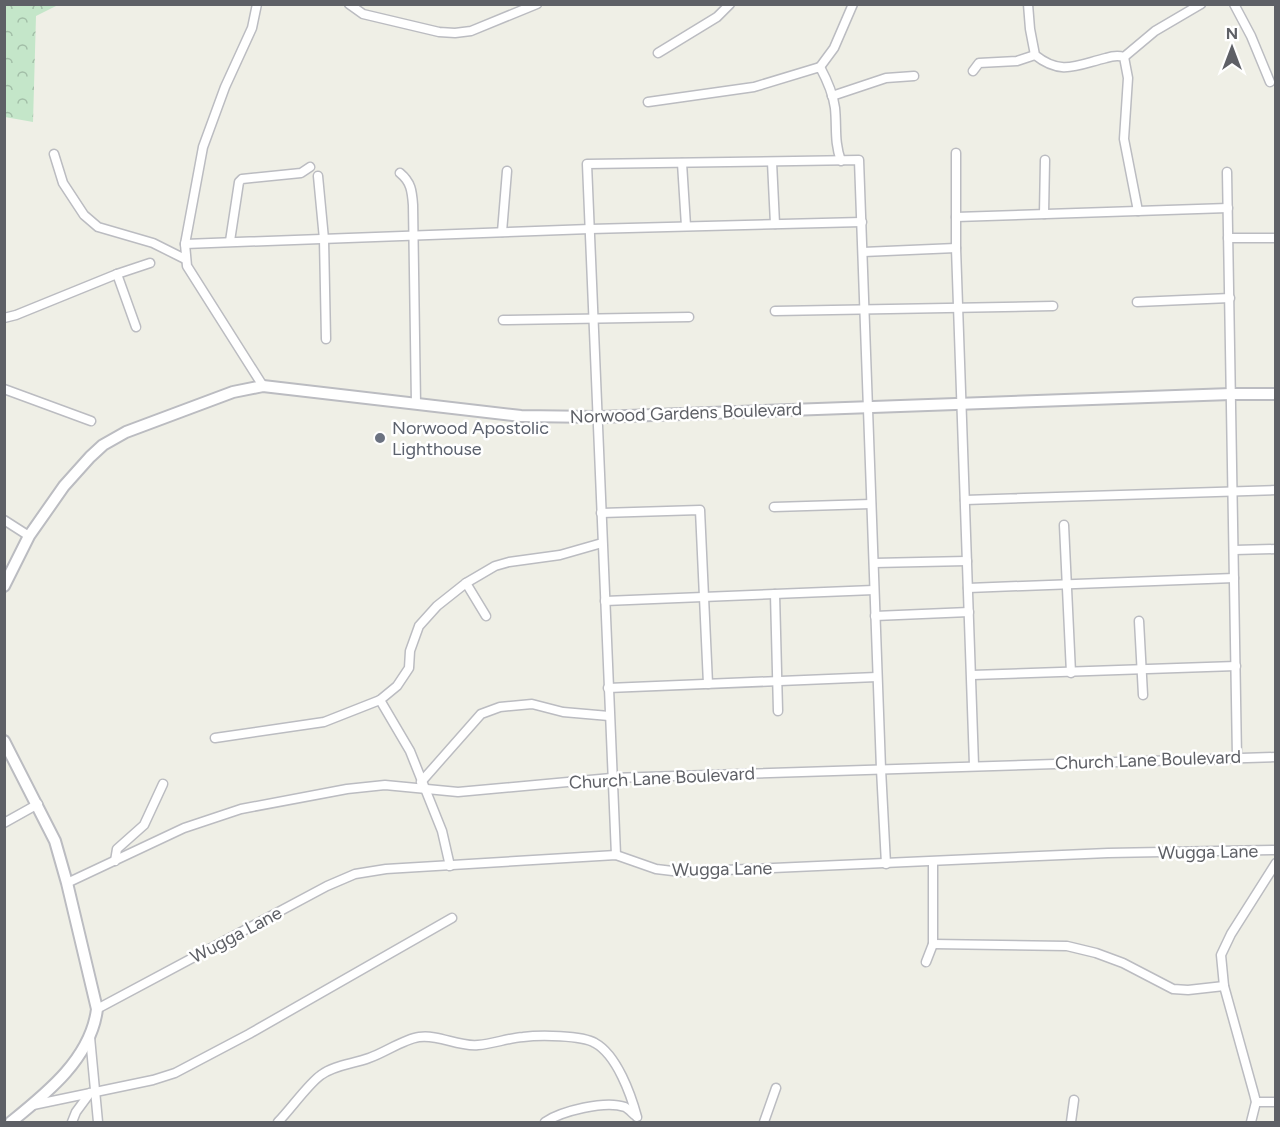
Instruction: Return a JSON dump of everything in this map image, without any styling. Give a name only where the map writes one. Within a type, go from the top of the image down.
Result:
[{"type":"street","points":[[257,4],[252,28],[209,124],[185,244],[185,259],[187,266],[263,386]]},
{"type":"street","points":[[349,4],[363,14],[439,32],[454,33],[471,31],[537,4]]},
{"type":"street","points":[[658,53],[717,17],[730,4]]},
{"type":"street","points":[[648,102],[754,87],[820,67],[834,48],[853,4]]},
{"type":"street","points":[[1028,4],[1035,55],[1048,65],[1066,68],[1111,56],[1124,57]]},
{"type":"street","points":[[1124,57],[1155,31],[1201,4]]},
{"type":"street","points":[[1234,4],[1251,36],[1270,82]]},
{"type":"street","points":[[973,70],[978,63],[1017,61],[1035,55]]},
{"type":"street","points":[[1124,57],[1128,78],[1124,139],[1138,211]]},
{"type":"street","points":[[820,67],[829,85],[835,108],[836,145],[841,161]]},
{"type":"street","points":[[832,96],[886,78],[914,76]]},
{"type":"street","points":[[956,153],[956,248],[974,765]]},
{"type":"street","points":[[54,154],[63,183],[84,215],[98,227],[153,243],[185,259]]},
{"type":"street","points":[[616,855],[588,164],[860,160],[874,590],[886,864]]},
{"type":"street","points":[[1044,214],[1045,160]]},
{"type":"street","points":[[772,162],[775,224]]},
{"type":"street","points":[[682,163],[686,226]]},
{"type":"street","points":[[230,241],[239,182],[242,179],[301,173],[310,167]]},
{"type":"street","points":[[502,232],[507,171]]},
{"type":"street","points":[[1227,172],[1237,758]]},
{"type":"street","points":[[400,173],[408,179],[412,187],[416,404]]},
{"type":"street","points":[[318,176],[324,239],[326,339]]},
{"type":"street","points":[[956,217],[1228,208]]},
{"type":"street","points":[[185,244],[590,229],[862,222]]},
{"type":"street","points":[[1228,238],[1275,238]]},
{"type":"street","points":[[863,252],[956,248]]},
{"type":"street","points":[[4,318],[150,263]]},
{"type":"street","points":[[117,274],[136,327]]},
{"type":"street","points":[[1137,302],[1230,298]]},
{"type":"street","points":[[775,311],[1053,306]]},
{"type":"street","points":[[503,320],[689,317]]},
{"type":"street","name":"Norwood Gardens Boulevard","points":[[4,586],[29,536],[64,486],[90,457],[111,440],[126,432],[232,392],[263,386],[521,416],[598,417],[1275,394]]},
{"type":"street","points":[[4,389],[91,421]]},
{"type":"street","points":[[965,500],[1275,489]]},
{"type":"street","points":[[774,507],[871,504]]},
{"type":"street","points":[[601,513],[700,510],[708,684]]},
{"type":"street","points":[[4,520],[29,536]]},
{"type":"street","points":[[1064,525],[1071,673]]},
{"type":"street","points":[[216,738],[324,722],[380,700],[398,686],[409,668],[410,651],[419,626],[437,606],[466,583],[495,566],[560,555],[602,543]]},
{"type":"street","points":[[1234,550],[1275,549]]},
{"type":"street","points":[[874,564],[967,561]]},
{"type":"street","points":[[968,588],[1234,578]]},
{"type":"street","points":[[466,583],[486,616]]},
{"type":"street","points":[[604,601],[874,590]]},
{"type":"street","points":[[775,594],[778,711]]},
{"type":"street","points":[[875,616],[969,612]]},
{"type":"street","points":[[1139,621],[1143,695]]},
{"type":"street","points":[[972,675],[1236,666]]},
{"type":"street","points":[[608,688],[878,677]]},
{"type":"street","points":[[380,700],[410,751],[422,786],[442,831],[450,866]]},
{"type":"street","points":[[422,786],[481,714],[500,707],[532,704],[563,712],[609,716]]},
{"type":"street","points":[[4,741],[55,841],[68,883],[97,1009],[95,1025],[90,1037],[75,1061],[33,1105],[11,1122]]},
{"type":"street","name":"Church Lane Boulevard","points":[[68,883],[184,828],[241,808],[347,789],[385,785],[422,786],[459,792],[612,778],[1275,757]]},
{"type":"street","points":[[115,861],[117,849],[144,825],[163,784]]},
{"type":"street","points":[[4,823],[38,804]]},
{"type":"street","name":"Wugga Lane","points":[[97,1009],[327,886],[356,874],[386,868],[616,855],[656,869],[681,872],[1108,854],[1275,850]]},
{"type":"street","points":[[926,962],[933,944],[933,862]]},
{"type":"street","points":[[1251,1122],[1256,1102],[1224,986],[1221,955],[1275,863]]},
{"type":"street","points":[[33,1105],[153,1080],[186,1068],[452,918]]},
{"type":"street","points":[[933,944],[1067,946],[1123,963],[1173,989],[1188,990],[1224,986]]},
{"type":"street","points":[[90,1037],[93,1092],[98,1122]]},
{"type":"street","points":[[278,1122],[321,1075],[418,1037],[478,1045],[524,1037],[573,1038],[594,1042],[606,1051],[616,1067],[631,1095],[638,1120]]},
{"type":"street","points":[[764,1122],[776,1088]]},
{"type":"street","points":[[72,1122],[76,1112],[93,1092]]},
{"type":"street","points":[[1071,1122],[1074,1100]]},
{"type":"street","points":[[1256,1102],[1275,1102]]},
{"type":"street","points":[[546,1122],[585,1107],[604,1106],[626,1107],[638,1120]]},
{"type":"green space","points":[[4,5],[58,5],[36,16],[33,122],[5,117]]},
{"type":"place","name":"Norwood Apostolic Lighthouse","points":[[380,438]]}]
